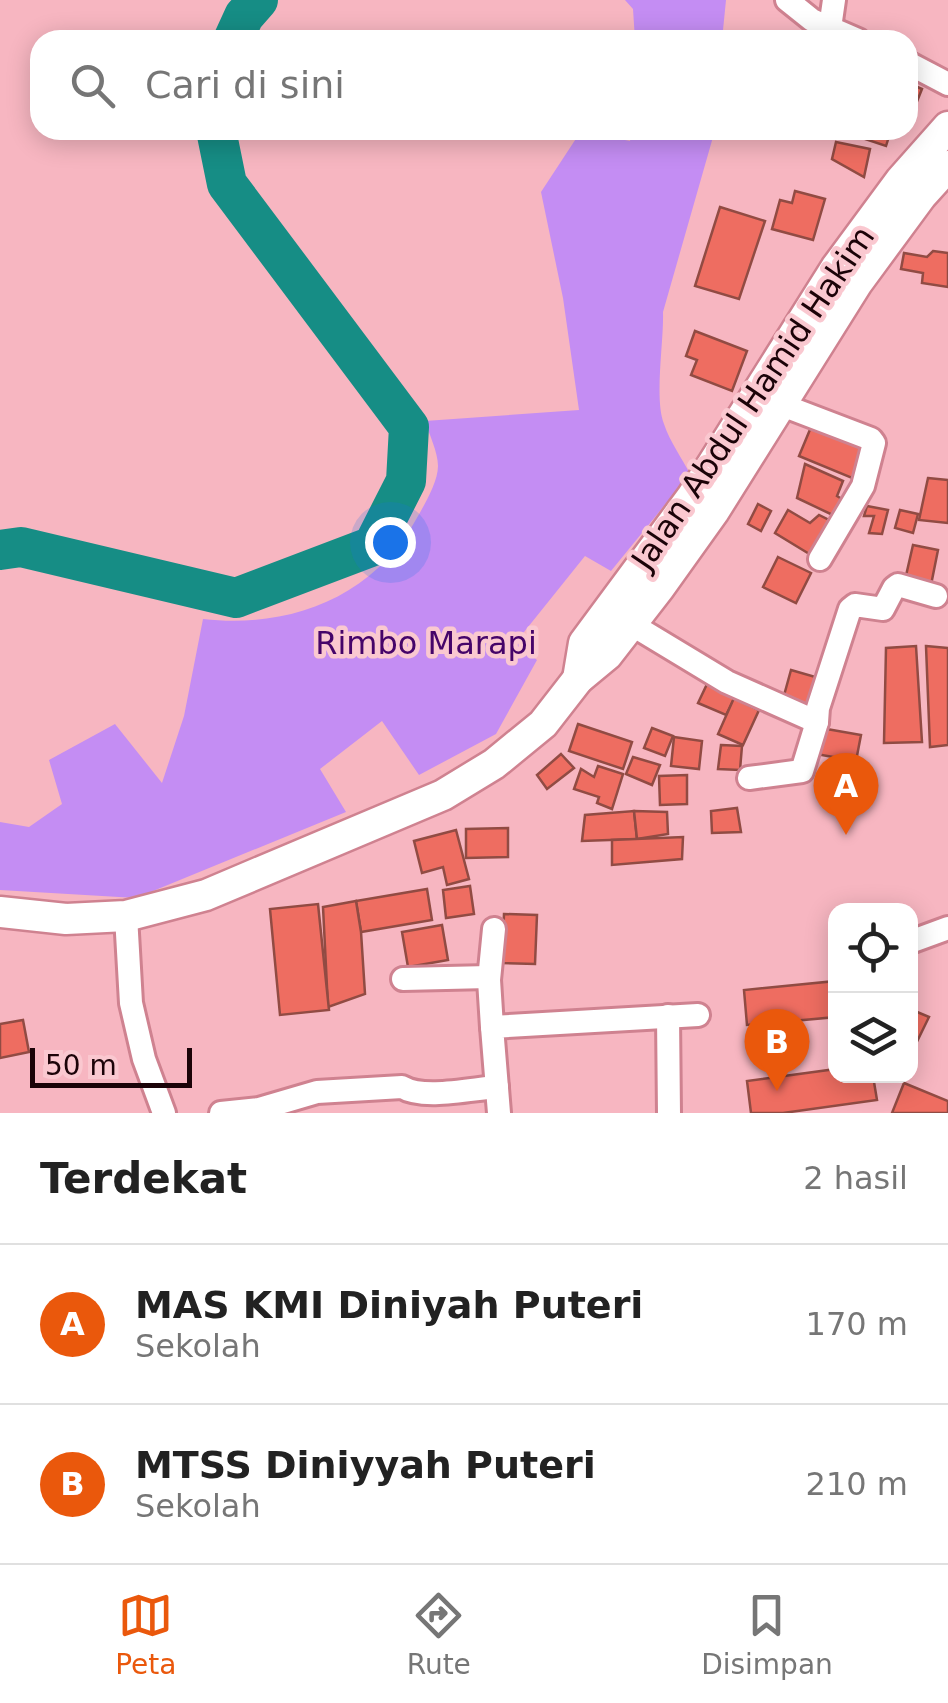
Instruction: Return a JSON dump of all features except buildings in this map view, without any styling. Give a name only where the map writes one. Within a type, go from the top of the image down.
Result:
[{"type":"main road","name":"Jalan Abdul Hamid Hakim","points":[[0,912],[66,919],[126,916],[223,888],[442,796],[494,764],[543,724],[578,679],[607,655],[714,511],[782,405],[796,358],[836,268],[901,180],[948,127]]},
{"type":"main road","name":"Jalan Abdul Hamid Hakim","points":[[578,679],[584,643],[796,358],[948,166]]},
{"type":"street","points":[[787,0],[812,20],[835,30]]},
{"type":"street","points":[[830,28],[834,0]]},
{"type":"street","points":[[918,68],[948,84]]},
{"type":"street","points":[[782,405],[874,443],[863,486],[820,559]]},
{"type":"street","points":[[749,778],[802,771],[850,608],[855,605],[883,609],[898,585],[936,596]]},
{"type":"street","points":[[631,624],[727,682],[817,722]]},
{"type":"street","points":[[126,916],[131,1003],[144,1059],[164,1113]]},
{"type":"street","points":[[918,939],[948,928]]},
{"type":"street","points":[[494,929],[489,977],[500,1113]]},
{"type":"street","points":[[403,979],[489,977]]},
{"type":"street","points":[[492,1027],[698,1015]]},
{"type":"street","points":[[668,1016],[669,1113]]},
{"type":"street","points":[[221,1113],[288,1107],[317,1092],[402,1086],[410,1092],[424,1093],[497,1086]]},
{"type":"green space","points":[[625,0],[726,0],[723,30],[634,30],[633,9]]},
{"type":"green space","name":"Rimbo Marapi","points":[[575,140],[712,140],[663,312],[661,413],[669,437],[690,474],[611,571],[585,556],[516,642],[537,660],[496,734],[419,775],[382,721],[320,769],[346,812],[136,898],[0,890],[0,822],[29,827],[62,804],[49,760],[115,724],[162,783],[184,716],[203,619],[267,619],[327,602],[378,568],[400,544],[428,498],[437,472],[437,455],[425,421],[579,410],[563,298],[541,192]]},
{"type":"waterway","points":[[238,30],[258,0]]},
{"type":"waterway","points":[[0,550],[21,547],[236,598],[373,546],[406,481],[409,427],[227,184],[218,140]]},
{"type":"place","name":"MAS KMI Diniyah Puteri","points":[[846,835]]},
{"type":"place","name":"MTSS Diniyyah Puteri","points":[[777,1091]]}]
